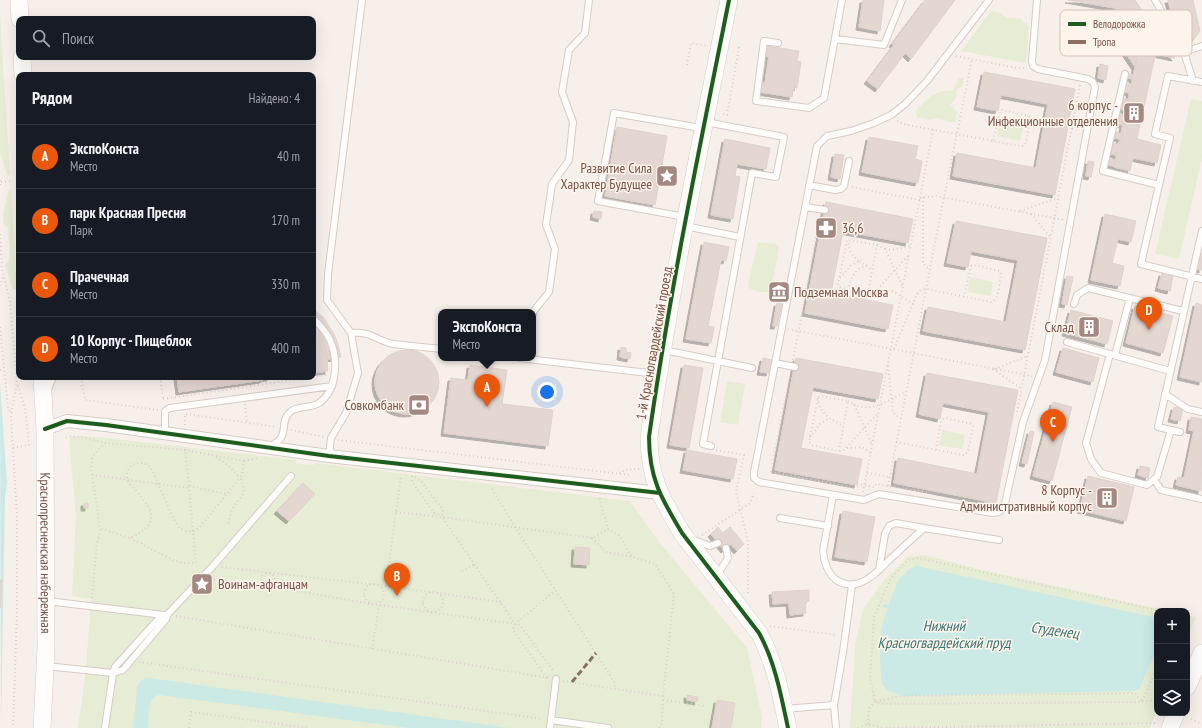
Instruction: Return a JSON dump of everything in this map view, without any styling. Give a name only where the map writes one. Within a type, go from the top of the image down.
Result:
[{"type":"street","points":[[19,0],[20,16]]},
{"type":"street","name":"1-й Красногвардейский проезд","points":[[729,0],[662,350],[649,437],[649,450],[651,468],[660,493],[716,577],[758,633],[767,648],[773,664],[788,728]]},
{"type":"street","points":[[22,60],[23,72]]},
{"type":"street","name":"Краснопресненская набережная","points":[[42,380],[45,429],[46,601],[42,728]]},
{"type":"street","points":[[45,429],[67,421],[106,425],[329,456],[411,470],[660,493]]},
{"type":"street","points":[[1190,680],[1202,653]]},
{"type":"lane","points":[[329,456],[331,439],[346,413],[358,373],[351,333],[327,300],[329,267],[362,0]]},
{"type":"lane","points":[[535,309],[549,292],[555,249],[546,225],[552,184],[569,160],[573,122],[562,92],[569,50],[585,33],[589,0]]},
{"type":"lane","points":[[778,43],[764,41],[756,101],[809,108],[824,98],[842,0]]},
{"type":"lane","points":[[835,39],[884,45],[902,0]]},
{"type":"lane","points":[[989,0],[920,89],[905,104],[891,115],[869,125],[827,136],[822,139],[815,150],[754,472],[754,478],[758,482],[864,500],[879,494],[993,513],[999,512],[1004,508],[1023,422],[1045,360],[1095,87],[1093,82],[1090,80],[1038,69],[1033,66],[1032,61],[1037,0]]},
{"type":"lane","points":[[1156,0],[1161,10]]},
{"type":"lane","points":[[1192,49],[1202,46]]},
{"type":"lane","points":[[1185,56],[1193,81]]},
{"type":"lane","points":[[1125,74],[1103,171],[1159,185]]},
{"type":"lane","points":[[1202,82],[1168,76],[1156,134],[1170,138],[1141,264],[1202,279]]},
{"type":"lane","points":[[711,446],[703,444],[752,173],[776,177],[784,137],[614,112],[598,201],[686,221],[740,237]]},
{"type":"lane","points":[[809,185],[835,190],[841,189],[844,186],[849,161]]},
{"type":"lane","points":[[805,207],[823,210]]},
{"type":"lane","points":[[1180,432],[1158,427],[1202,231]]},
{"type":"lane","points":[[1074,304],[1077,296],[1088,288],[1183,311]]},
{"type":"lane","points":[[1130,298],[1086,443],[1090,460],[1101,473],[1147,485],[1157,478],[1171,430]]},
{"type":"lane","points":[[264,447],[277,442],[282,436],[286,417],[289,412],[295,409],[317,404],[326,397],[332,386],[334,361],[330,341],[316,321]]},
{"type":"lane","points":[[351,333],[361,332],[393,344],[438,349]]},
{"type":"lane","points":[[1066,342],[1170,371]]},
{"type":"lane","points":[[662,350],[752,368]]},
{"type":"lane","points":[[536,359],[659,374]]},
{"type":"lane","points":[[775,363],[793,367]]},
{"type":"lane","points":[[43,402],[52,380]]},
{"type":"lane","points":[[165,433],[165,411],[170,408],[332,386]]},
{"type":"lane","points":[[1165,394],[1188,409],[1202,412]]},
{"type":"lane","points":[[45,666],[113,673],[123,670],[166,619],[167,615],[213,566],[291,476]]},
{"type":"lane","points":[[1154,480],[1161,490],[1202,499]]},
{"type":"lane","points":[[833,495],[823,552],[825,564],[830,573],[838,581],[846,584],[852,585],[866,580],[879,570],[924,528]]},
{"type":"lane","points":[[780,518],[828,526]]},
{"type":"lane","points":[[879,570],[885,534],[889,526],[896,523],[999,540]]},
{"type":"lane","points":[[688,536],[710,546],[718,542]]},
{"type":"lane","points":[[716,577],[728,558],[726,548]]},
{"type":"lane","points":[[836,728],[834,705],[846,636],[852,585]]},
{"type":"lane","points":[[46,601],[167,615]]},
{"type":"lane","points":[[105,728],[115,666],[160,617],[167,615]]},
{"type":"lane","points":[[550,728],[556,679]]},
{"type":"lane","points":[[784,709],[834,705]]},
{"type":"lane","points":[[551,720],[608,728]]},
{"type":"path","points":[[687,65],[691,43],[710,46]]},
{"type":"path","points":[[723,114],[727,115],[739,48],[736,48]]},
{"type":"path","points":[[957,56],[1017,68],[1025,68]]},
{"type":"path","points":[[889,482],[913,353],[972,59]]},
{"type":"path","points":[[1016,418],[1081,78]]},
{"type":"path","points":[[891,115],[903,124],[933,130],[1020,146],[1024,146],[1027,137],[1030,119],[1029,116],[1000,110],[993,141]]},
{"type":"path","points":[[865,482],[892,349],[933,130]]},
{"type":"path","points":[[661,170],[677,173]]},
{"type":"path","points":[[0,188],[0,181],[13,181]]},
{"type":"path","points":[[855,188],[921,198],[933,195],[1070,221]]},
{"type":"path","points":[[921,198],[923,262],[925,266],[930,269]]},
{"type":"path","points":[[1019,211],[1058,198]]},
{"type":"path","points":[[770,476],[793,367],[798,331],[823,210]]},
{"type":"path","points":[[1030,214],[1051,238]]},
{"type":"path","points":[[0,234],[4,274],[10,302],[16,371]]},
{"type":"path","points":[[848,240],[877,245],[885,249],[892,250],[911,246]]},
{"type":"path","points":[[848,240],[849,249],[852,255],[872,270]]},
{"type":"path","points":[[848,240],[839,280],[839,288],[872,294],[876,292],[891,291],[912,304]]},
{"type":"path","points":[[868,293],[877,245]]},
{"type":"path","points":[[885,249],[903,287]]},
{"type":"path","points":[[876,292],[909,255]]},
{"type":"path","points":[[839,280],[852,265],[860,261]]},
{"type":"path","points":[[848,290],[850,280],[854,274],[860,268],[867,265]]},
{"type":"path","points":[[892,349],[912,304],[919,292],[923,289],[926,290],[991,302],[996,298],[1001,274],[1000,271],[973,265],[971,266],[964,297]]},
{"type":"path","points":[[0,286],[4,274]]},
{"type":"path","points":[[0,327],[8,407],[11,415],[14,448],[17,518],[18,611],[13,728]]},
{"type":"path","points":[[781,328],[1021,374]]},
{"type":"path","points":[[995,369],[1028,356]]},
{"type":"path","points":[[888,364],[894,414],[901,417]]},
{"type":"path","points":[[991,368],[1022,389]]},
{"type":"path","points":[[316,377],[334,374]]},
{"type":"path","points":[[82,380],[85,400],[284,428],[331,439],[630,475]]},
{"type":"path","points":[[160,380],[165,411]]},
{"type":"path","points":[[163,399],[293,380]]},
{"type":"path","points":[[11,415],[17,382]]},
{"type":"path","points":[[14,448],[29,445],[25,408],[17,382]]},
{"type":"path","points":[[818,397],[821,396],[848,401],[862,408],[892,400],[906,391]]},
{"type":"path","points":[[818,397],[821,411],[829,418],[843,426]]},
{"type":"path","points":[[818,397],[809,438],[811,445],[839,451],[847,448],[862,447],[871,453]]},
{"type":"path","points":[[839,451],[848,401]]},
{"type":"path","points":[[854,404],[872,446]]},
{"type":"path","points":[[847,448],[879,412]]},
{"type":"path","points":[[185,414],[185,426]]},
{"type":"path","points":[[809,438],[820,424],[829,418]]},
{"type":"path","points":[[896,442],[936,450],[963,455],[968,451],[973,427],[972,424],[945,418],[943,419],[941,421],[936,450]]},
{"type":"path","points":[[66,438],[70,436],[106,443],[185,449],[244,461],[242,475],[240,478],[199,528],[193,531],[186,531],[178,526],[150,467],[143,463],[135,463],[131,465],[128,471],[128,479],[147,504],[151,512],[150,523],[146,529],[130,538]]},
{"type":"path","points":[[91,606],[97,543],[101,528],[91,467],[92,458],[96,450],[106,443]]},
{"type":"path","points":[[711,446],[717,451],[744,455],[736,491],[748,542],[748,596]]},
{"type":"path","points":[[101,528],[130,538],[173,560],[183,563],[196,563],[185,449]]},
{"type":"path","points":[[419,456],[420,450]]},
{"type":"path","points":[[214,456],[227,464],[240,478],[244,487],[242,498],[232,510],[228,526]]},
{"type":"path","points":[[617,474],[628,469],[641,469]]},
{"type":"path","points":[[411,470],[443,510],[442,517]]},
{"type":"path","points":[[411,470],[412,482],[434,513],[442,517],[515,624]]},
{"type":"path","points":[[771,472],[854,488],[861,485],[864,486]]},
{"type":"path","points":[[867,473],[890,477]]},
{"type":"path","points":[[92,475],[189,487],[227,494]]},
{"type":"path","points":[[386,586],[401,475]]},
{"type":"path","points":[[888,486],[897,487]]},
{"type":"path","points":[[492,489],[615,682],[614,689]]},
{"type":"path","points":[[688,536],[740,510],[752,502],[754,493]]},
{"type":"path","points":[[600,497],[601,509],[608,529],[620,536],[632,558]]},
{"type":"path","points":[[396,512],[592,538],[606,552],[655,564],[674,594],[663,698],[662,723],[659,728]]},
{"type":"path","points":[[592,538],[608,529]]},
{"type":"path","points":[[875,702],[870,678],[874,617],[891,578],[908,560],[918,558],[1154,610]]},
{"type":"path","points":[[462,571],[475,564]]},
{"type":"path","points":[[213,566],[375,584],[500,602]]},
{"type":"path","points":[[269,572],[274,575],[275,580],[272,585],[267,586],[262,584],[261,579],[264,574],[269,572]]},
{"type":"path","points":[[201,578],[267,586],[372,604],[380,603],[520,625],[554,672],[556,679]]},
{"type":"path","points":[[372,604],[366,600],[364,593],[368,586],[375,584],[382,588],[384,592],[380,603],[372,649]]},
{"type":"path","points":[[547,678],[513,630],[515,624],[556,590]]},
{"type":"path","points":[[435,592],[441,596],[443,603],[439,610],[431,611],[424,607],[423,600],[427,593],[435,592]]},
{"type":"path","points":[[167,615],[556,679],[705,706]]},
{"type":"path","points":[[769,626],[846,636]]},
{"type":"path","points":[[130,661],[551,720]]},
{"type":"path","points":[[1142,702],[1154,674]]},
{"type":"path","points":[[868,724],[869,708],[875,702],[901,696],[1135,693],[1142,702]]},
{"type":"path","points":[[875,702],[885,704],[1142,702],[1154,700]]},
{"type":"path","points":[[189,728],[191,712],[309,728]]},
{"type":"path","points":[[886,728],[1173,723],[1202,724]]},
{"type":"path","points":[[858,728],[868,724],[883,728]]},
{"type":"green space","points":[[991,11],[1000,13],[1007,18],[1021,19],[1029,26],[1026,63],[961,51]]},
{"type":"green space","points":[[0,13],[10,175],[7,175],[0,153]]},
{"type":"green space","points":[[959,78],[964,78],[962,87],[957,89],[956,98],[950,105],[957,112],[955,122],[948,122],[938,118],[930,120],[917,117],[916,111],[923,103],[933,95],[943,91],[953,90]]},
{"type":"green space","points":[[1191,99],[1202,101],[1202,158],[1179,259],[1155,254]]},
{"type":"green space","points":[[999,122],[1023,126],[1020,141],[997,136]]},
{"type":"green space","points":[[9,190],[11,190],[16,272],[16,289],[13,290],[5,265],[10,259],[8,228],[3,224],[3,214]]},
{"type":"green space","points":[[758,242],[776,244],[779,249],[770,292],[754,290],[749,288],[748,284]]},
{"type":"green space","points":[[970,277],[993,282],[991,296],[968,292]]},
{"type":"green space","points":[[727,381],[745,384],[738,425],[720,422]]},
{"type":"green space","points":[[942,430],[965,435],[962,449],[939,445]]},
{"type":"green space","points":[[81,436],[297,460],[295,463],[313,465],[315,463],[630,501],[660,543],[747,648],[762,717],[761,728],[78,728],[86,669],[91,599],[72,596],[76,516],[69,440],[72,437]]},
{"type":"green space","name":"Нижний Красногвардейский пруд","points":[[925,555],[974,568],[1155,608],[1154,608],[1155,716],[1150,728],[850,728],[855,646],[863,610],[884,580],[907,557]]},
{"type":"green space","points":[[1190,616],[1196,617],[1190,631]]},
{"type":"water","points":[[0,384],[7,483],[5,497],[1,728]]},
{"type":"water","name":"Нижний Красногвардейский пруд","points":[[916,566],[1154,617],[1154,655],[1140,688],[1135,691],[903,696],[894,693],[887,690],[882,684],[880,663],[881,628],[898,581],[908,570]]},
{"type":"water","points":[[145,678],[510,728],[408,728],[160,695],[152,699],[150,703],[148,728],[133,728],[137,686]]},
{"type":"building","points":[[863,0],[884,0],[880,31],[859,27]]},
{"type":"building","points":[[925,0],[955,0],[911,59],[905,53],[878,89],[867,81],[894,45],[892,44]]},
{"type":"building","points":[[1068,0],[1135,0],[1142,10],[1117,10],[1115,8]]},
{"type":"building","points":[[1168,0],[1193,0],[1200,31],[1195,38],[1192,39],[1192,10],[1171,10]]},
{"type":"building","points":[[767,46],[799,51],[797,61],[801,62],[797,88],[794,87],[792,97],[760,92],[761,82],[765,83],[769,57],[765,56]]},
{"type":"building","points":[[1128,56],[1137,56],[1135,67]]},
{"type":"building","name":"6 корпус - Инфекционные отделения","points":[[1137,56],[1155,56],[1137,139],[1161,145],[1157,163],[1133,158],[1130,171],[1114,167]]},
{"type":"building","points":[[1100,64],[1108,66],[1106,80],[1098,78]]},
{"type":"building","points":[[984,72],[1075,89],[1055,195],[953,176],[957,153],[1036,168],[1048,104],[1001,95],[998,111],[977,107]]},
{"type":"building","points":[[1128,74],[1134,75],[1133,79],[1127,78]]},
{"type":"building","points":[[1126,83],[1132,84],[1130,93],[1124,92]]},
{"type":"building","points":[[1123,98],[1128,100],[1126,111],[1121,109]]},
{"type":"building","points":[[1119,114],[1125,115],[1123,125],[1117,124]]},
{"type":"building","points":[[617,127],[667,136],[655,205],[605,196]]},
{"type":"building","points":[[1116,132],[1121,134],[1120,139],[1114,138]]},
{"type":"building","points":[[869,137],[918,146],[915,159],[922,161],[918,183],[862,172]]},
{"type":"building","points":[[725,139],[770,148],[766,169],[737,164],[735,176],[740,177],[733,219],[711,215]]},
{"type":"building","points":[[1113,143],[1119,144],[1116,155],[1111,154]]},
{"type":"building","points":[[835,154],[844,155],[840,179],[831,177]]},
{"type":"building","points":[[1110,159],[1115,160],[1114,166],[1108,165]]},
{"type":"building","points":[[1088,161],[1094,162],[1091,177],[1086,176]]},
{"type":"building","points":[[826,202],[913,219],[908,243],[843,231],[831,293],[893,305],[888,329],[805,313]]},
{"type":"building","points":[[594,211],[602,212],[601,219],[593,217]]},
{"type":"building","points":[[1105,214],[1136,221],[1131,242],[1118,239],[1112,263],[1124,266],[1120,286],[1091,280]]},
{"type":"building","points":[[956,221],[1047,238],[1025,350],[923,331],[928,307],[1006,322],[1018,260],[971,251],[968,267],[947,263]]},
{"type":"building","points":[[704,242],[729,247],[726,261],[721,260],[708,326],[714,327],[711,343],[686,339]]},
{"type":"building","points":[[1199,253],[1202,254],[1202,270],[1196,269]]},
{"type":"building","points":[[1162,273],[1173,276],[1170,291],[1158,288]]},
{"type":"building","points":[[1067,276],[1073,277],[1067,305],[1062,304]]},
{"type":"building","name":"Подземная Москва","points":[[778,287],[782,288],[780,296],[776,296]]},
{"type":"building","points":[[777,303],[782,304],[777,326],[773,326]]},
{"type":"building","points":[[1196,303],[1202,305],[1202,382],[1180,377]]},
{"type":"building","points":[[1135,306],[1173,316],[1163,353],[1126,343]]},
{"type":"building","name":"Склад","points":[[1071,310],[1113,321],[1107,344],[1065,333]]},
{"type":"building","points":[[316,311],[323,317],[334,334],[341,357],[328,359],[320,336],[316,337]]},
{"type":"building","points":[[320,336],[326,350],[328,371],[316,373],[316,337]]},
{"type":"building","points":[[621,347],[626,348],[626,352],[631,353],[630,359],[620,357]]},
{"type":"building","points":[[1063,348],[1099,358],[1093,382],[1056,372]]},
{"type":"building","points":[[401,350],[413,350],[430,359],[437,370],[439,382],[437,394],[430,405],[413,414],[401,414],[389,409],[380,400],[375,388],[375,376],[380,364],[389,355]]},
{"type":"building","points":[[763,358],[772,360],[769,373],[760,372]]},
{"type":"building","points":[[796,358],[883,374],[878,399],[813,387],[801,448],[862,459],[857,485],[775,470]]},
{"type":"building","points":[[470,365],[507,370],[502,404],[553,410],[548,446],[444,433],[451,378],[468,380]]},
{"type":"building","points":[[684,365],[703,368],[689,448],[670,445]]},
{"type":"building","points":[[927,373],[1018,390],[996,503],[894,483],[898,458],[977,474],[989,412],[943,403],[940,419],[919,414]]},
{"type":"building","points":[[177,380],[263,380],[179,392]]},
{"type":"building","points":[[1053,402],[1072,407],[1052,481],[1033,476]]},
{"type":"building","points":[[1174,407],[1183,409],[1180,421],[1171,419]]},
{"type":"building","points":[[1191,417],[1202,419],[1201,491],[1176,485],[1178,477],[1184,478],[1194,431],[1189,430]]},
{"type":"building","points":[[1030,431],[1034,432],[1027,464],[1022,463]]},
{"type":"building","points":[[687,450],[737,459],[733,479],[683,470]]},
{"type":"building","points":[[1140,466],[1150,468],[1148,478],[1138,475]]},
{"type":"building","name":"8 Корпус - Административный корпус","points":[[1088,476],[1134,487],[1126,521],[1080,510]]},
{"type":"building","points":[[303,483],[315,494],[289,521],[277,511]]},
{"type":"building","points":[[84,503],[88,503],[88,508],[84,508]]},
{"type":"building","points":[[843,511],[875,517],[867,562],[835,557]]},
{"type":"building","points":[[718,527],[723,533],[730,527],[744,544],[737,551],[731,544],[724,550],[711,534]]},
{"type":"building","points":[[575,547],[590,548],[589,565],[574,564]]},
{"type":"building","points":[[0,580],[2,580],[0,608]]},
{"type":"building","points":[[809,590],[809,601],[805,602],[806,613],[790,615],[789,603],[773,604],[772,592]]},
{"type":"building","points":[[687,695],[698,697],[697,702],[687,700]]},
{"type":"building","points":[[717,700],[735,703],[731,728],[712,728]]},
{"type":"waterway","name":"Студенец","points":[[884,606],[891,607]]},
{"type":"marked path","points":[[572,682],[596,653]]},
{"type":"cycle path","points":[[729,0],[696,163],[666,327],[649,437],[651,464],[662,498],[682,533],[759,633],[765,644],[777,679],[788,728]]},
{"type":"cycle path","points":[[45,429],[67,421],[106,425],[329,456],[660,493]]},
{"type":"place","name":"6 корпус - Инфекционные отделения","points":[[1134,113]]},
{"type":"place","name":"Развитие Сила Характер Будущее","points":[[667,176]]},
{"type":"place","name":"36,6","points":[[826,228]]},
{"type":"place","name":"Подземная Москва","points":[[779,292]]},
{"type":"place","name":"Склад","points":[[1089,327]]},
{"type":"place","name":"10 Корпус - Пищеблок","points":[[1149,330]]},
{"type":"place","name":"Совкомбанк","points":[[419,405]]},
{"type":"place","name":"ЭкспоКонста","points":[[487,407]]},
{"type":"place","name":"Прачечная","points":[[1053,442]]},
{"type":"place","name":"8 Корпус - Административный корпус","points":[[1107,498]]},
{"type":"place","name":"Воинам-афганцам","points":[[202,584]]},
{"type":"place","name":"парк Красная Пресня","points":[[397,596]]}]
